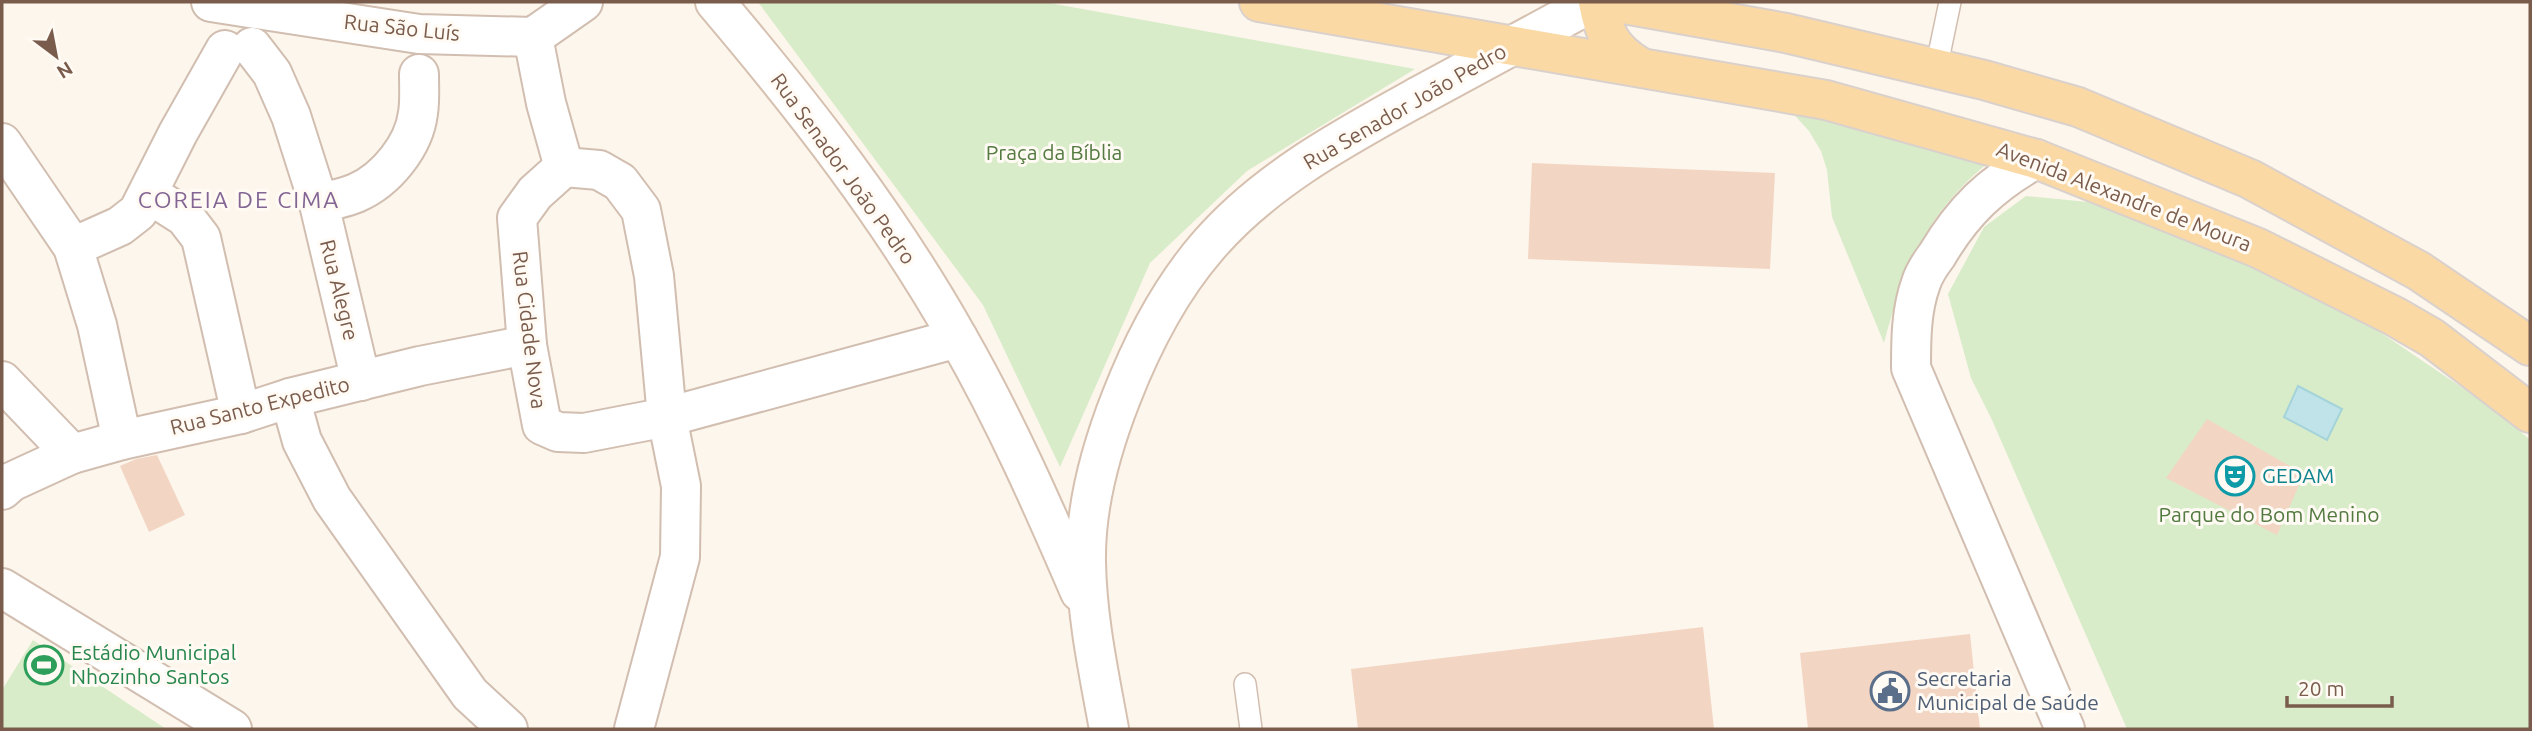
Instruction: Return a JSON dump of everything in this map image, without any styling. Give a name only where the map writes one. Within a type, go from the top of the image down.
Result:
[{"type":"main road","name":"Avenida Alexandre de Moura","points":[[1258,2],[1826,100],[2036,159],[2258,248],[2432,338],[2530,413]]},
{"type":"main road","points":[[1598,2],[1605,31],[1613,46],[1623,57],[1640,67]]},
{"type":"main road","points":[[1613,2],[1786,33],[2078,107],[2250,179],[2419,271],[2530,346]]},
{"type":"main road","points":[[2432,338],[2509,374],[2530,392]]},
{"type":"street","name":"Rua São Luís","points":[[211,2],[419,34],[533,37]]},
{"type":"street","points":[[583,2],[533,37],[546,103],[564,167],[599,170],[620,182],[641,210],[654,276],[667,417],[681,486],[680,557],[634,729]]},
{"type":"street","name":"Rua Senador João Pedro","points":[[715,2],[807,114],[897,237],[958,338],[1029,475],[1088,609]]},
{"type":"street","name":"Rua Senador João Pedro","points":[[1109,729],[1088,609],[1086,559],[1090,510],[1109,430],[1137,357],[1178,284],[1208,246],[1241,213],[1290,173],[1352,134],[1593,2]]},
{"type":"street","name":"Rua Alegre","points":[[149,194],[178,133],[239,48],[272,73],[291,116],[319,204],[361,380]]},
{"type":"street","points":[[319,204],[356,193],[379,180],[396,161],[410,141],[418,114],[419,74]]},
{"type":"street","points":[[2,143],[73,247],[97,325],[122,440]]},
{"type":"street","points":[[2036,159],[2003,178],[1972,205],[1953,227],[1921,281],[1911,331],[1911,368],[2065,729]]},
{"type":"street","name":"Rua Cidade Nova","points":[[564,167],[535,193],[517,218],[527,345],[542,425],[558,432],[584,432],[667,417],[958,338]]},
{"type":"street","points":[[73,247],[120,226],[138,212],[149,194],[186,218],[201,238],[240,414]]},
{"type":"street","name":"Rua Santo Expedito","points":[[2,490],[11,482],[72,454],[122,440],[240,414],[361,380],[527,345]]},
{"type":"street","points":[[2,381],[72,454]]},
{"type":"street","points":[[290,398],[302,441],[331,499],[470,694],[508,729]]},
{"type":"street","points":[[2,588],[232,729]]},
{"type":"lane","points":[[1936,69],[1950,2]]},
{"type":"lane","points":[[419,34],[419,74]]},
{"type":"lane","points":[[1245,684],[1251,729]]},
{"type":"green space","name":"Praça da Bíblia","points":[[758,2],[1044,2],[1415,69],[1247,171],[1150,263],[1060,467],[983,305]]},
{"type":"green space","points":[[1788,108],[1994,158],[1952,198],[1922,240],[1901,288],[1884,343],[1832,217],[1827,170],[1821,151],[1809,131]]},
{"type":"green space","name":"Parque do Bom Menino","points":[[2026,196],[2088,202],[2212,242],[2380,332],[2498,412],[2530,440],[2530,729],[2127,729],[1992,420],[1971,378],[1948,294],[1984,227]]},
{"type":"green space","name":"Estádio Municipal Nhozinho Santos","points":[[33,640],[166,729],[2,729],[2,690]]},
{"type":"water","points":[[2298,386],[2342,409],[2327,440],[2284,417]]},
{"type":"building","points":[[1532,163],[1775,173],[1770,269],[1528,259]]},
{"type":"building","name":"GEDAM","points":[[2207,419],[2304,474],[2277,535],[2166,478]]},
{"type":"building","points":[[157,455],[185,515],[149,532],[120,466],[136,459]]},
{"type":"building","points":[[1703,627],[1714,729],[1358,729],[1351,669]]},
{"type":"building","name":"Secretaria Municipal de Saúde","points":[[1970,634],[1980,729],[1808,729],[1800,653]]},
{"type":"place","name":"GEDAM","points":[[2235,476]]},
{"type":"place","name":"Estádio Municipal Nhozinho Santos","points":[[44,665]]},
{"type":"place","name":"Secretaria Municipal de Saúde","points":[[1890,691]]},
{"type":"district","name":"COREIA DE CIMA","points":[[239,200]]}]
